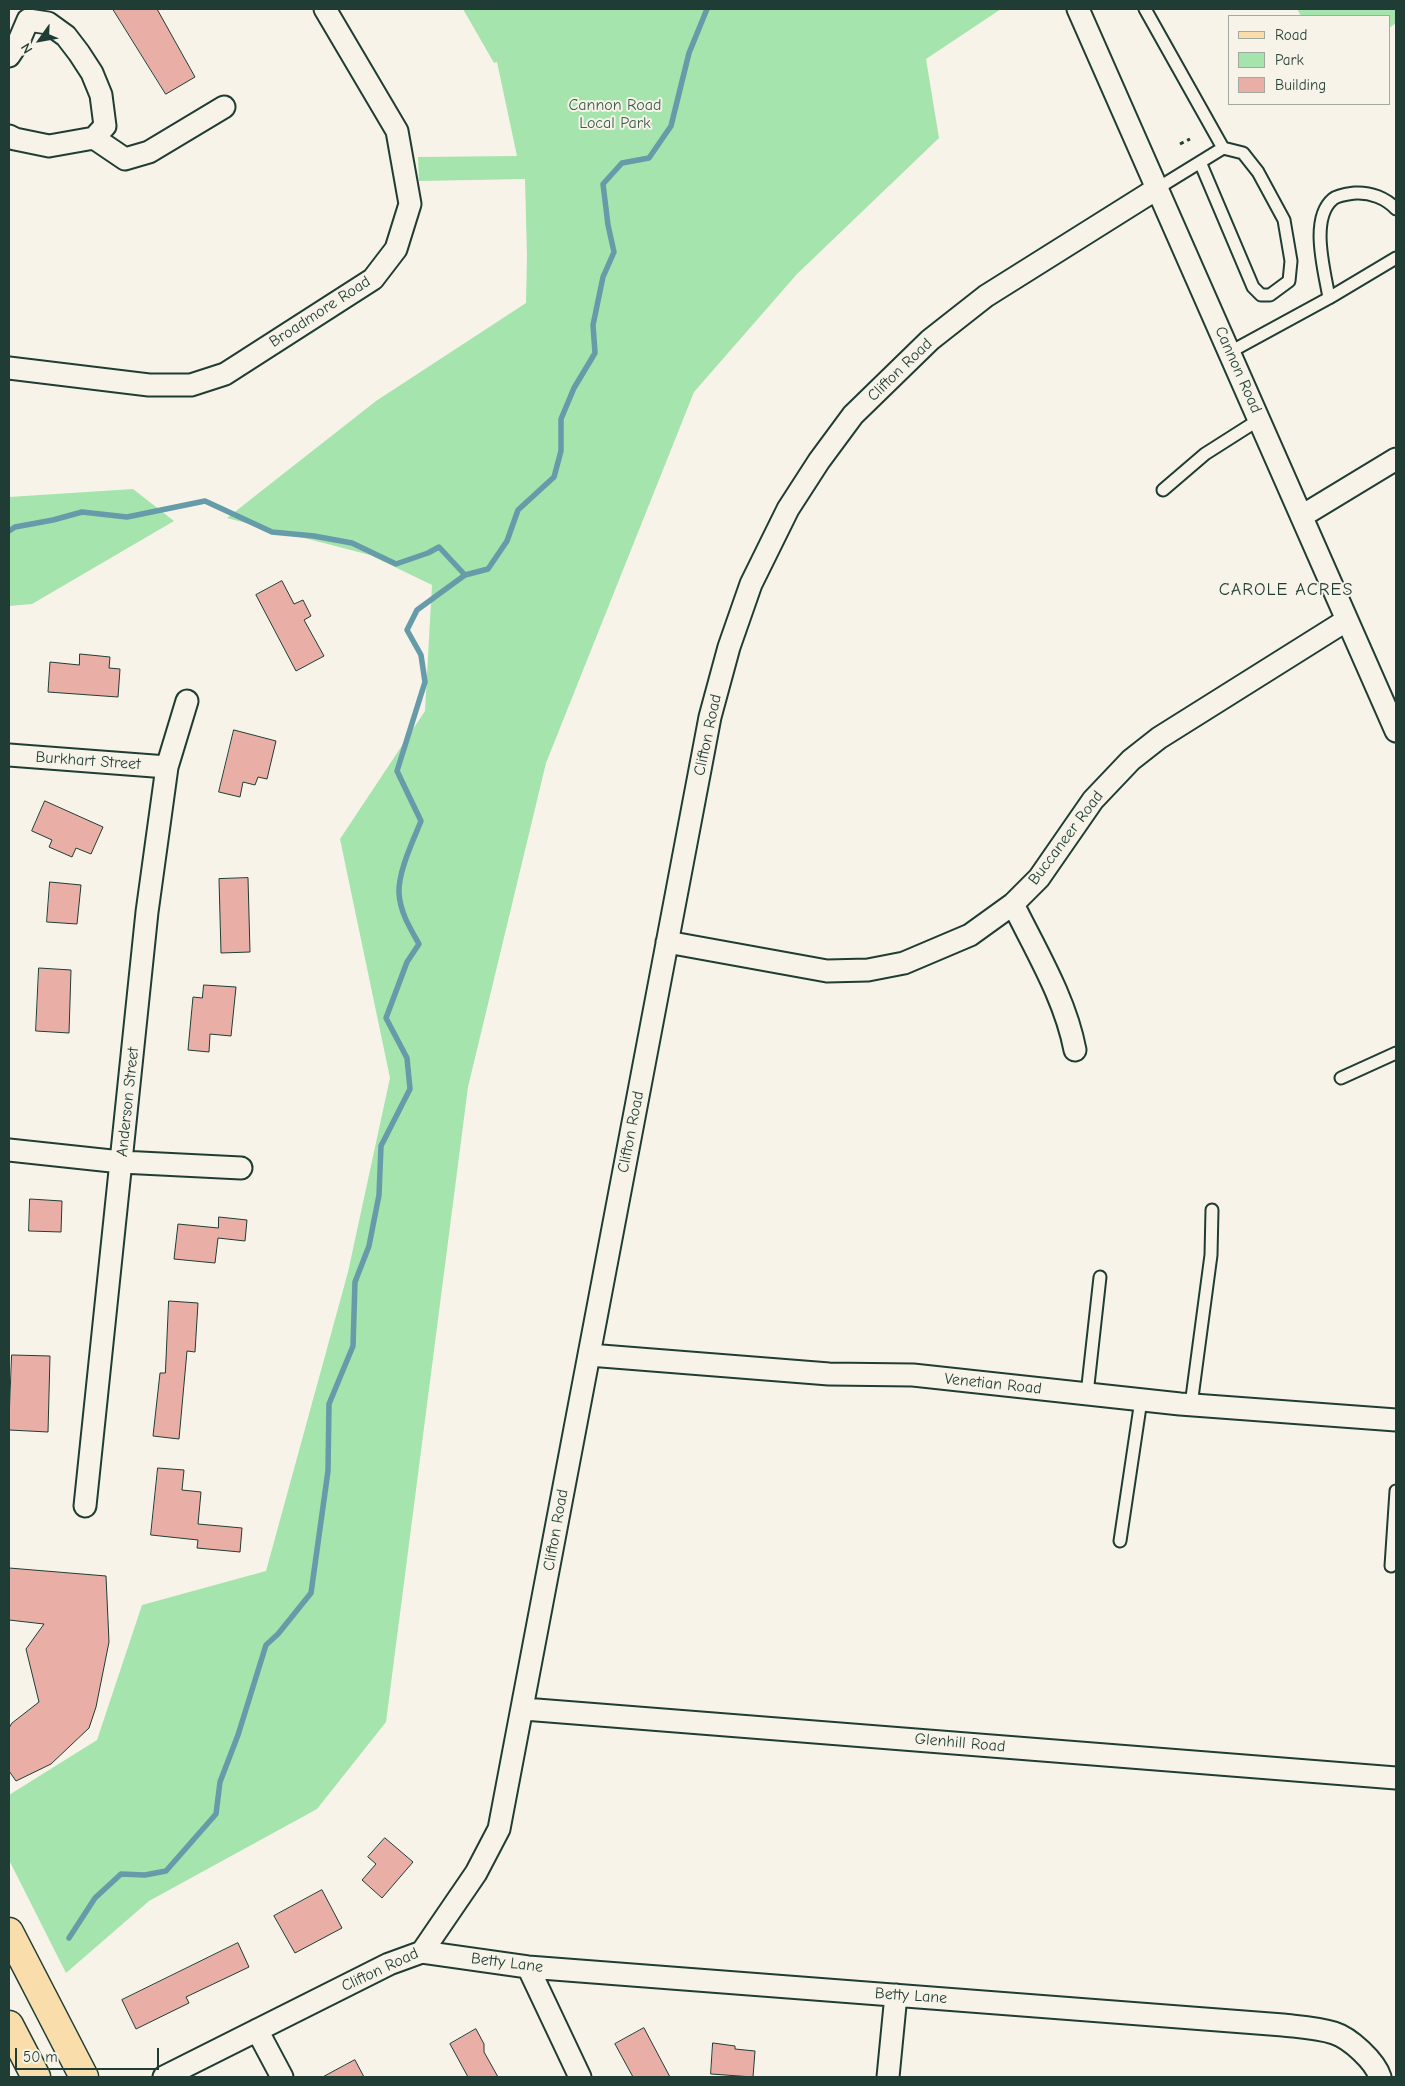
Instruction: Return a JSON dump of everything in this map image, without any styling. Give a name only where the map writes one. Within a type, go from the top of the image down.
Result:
[{"type":"main road","points":[[9,1932],[84,2077]]},
{"type":"main road","points":[[9,2025],[36,2077]]},
{"type":"street","name":"Broadmore Road","points":[[9,368],[149,385],[191,385],[225,374],[373,279],[396,249],[410,204],[397,131],[324,9]]},
{"type":"street","name":"Cannon Road","points":[[1078,9],[1396,731]]},
{"type":"street","points":[[9,56],[19,41],[25,14],[48,23],[66,36],[92,73],[101,96],[105,126],[94,138],[49,146],[9,136]]},
{"type":"street","points":[[94,138],[125,159],[149,152],[224,107]]},
{"type":"street","name":"Clifton Road","points":[[164,2077],[389,1964],[422,1952],[476,1873],[499,1829],[524,1708],[588,1355],[710,718],[728,648],[751,584],[788,509],[819,461],[853,415],[930,340],[986,296],[1158,188]]},
{"type":"street","points":[[1302,516],[1396,459]]},
{"type":"street","name":"Buccaneer Road","points":[[667,942],[827,971],[868,970],[904,963],[970,935],[1013,904],[1039,878],[1093,800],[1131,760],[1159,738],[1347,620]]},
{"type":"street","name":"Anderson Street","points":[[84,1506],[147,912],[168,767],[187,701]]},
{"type":"street","name":"Burkhart Street","points":[[9,755],[168,767]]},
{"type":"street","points":[[1013,904],[1068,1019],[1076,1050]]},
{"type":"street","points":[[9,1150],[121,1162],[241,1168]]},
{"type":"street","name":"Venetian Road","points":[[588,1355],[829,1374],[913,1375],[1191,1405],[1396,1420]]},
{"type":"street","name":"Glenhill Road","points":[[524,1708],[1396,1778]]},
{"type":"street","name":"Betty Lane","points":[[422,1952],[528,1966],[1283,2025],[1335,2033],[1368,2056],[1378,2069],[1380,2077]]},
{"type":"street","points":[[528,1966],[580,2077]]},
{"type":"street","points":[[888,2077],[896,1995]]},
{"type":"street","points":[[257,2030],[282,2077]]},
{"type":"lane","points":[[1145,9],[1223,148]]},
{"type":"lane","points":[[1158,188],[1200,162],[1223,148],[1243,153],[1258,172],[1284,220],[1291,261],[1289,281],[1270,295],[1261,295],[1253,287],[1200,162]]},
{"type":"lane","points":[[1330,298],[1320,244],[1321,219],[1326,207],[1334,198],[1360,193],[1379,196],[1396,209]]},
{"type":"lane","points":[[1230,352],[1330,298],[1396,258]]},
{"type":"lane","points":[[1163,490],[1205,454],[1260,419]]},
{"type":"lane","points":[[1341,1078],[1396,1053]]},
{"type":"lane","points":[[1191,1405],[1211,1255],[1212,1210]]},
{"type":"lane","points":[[1087,1394],[1100,1277]]},
{"type":"lane","points":[[1120,1541],[1140,1400]]},
{"type":"lane","points":[[1390,1566],[1396,1491]]},
{"type":"path","points":[[1180,144],[1190,139]]},
{"type":"green space","name":"Cannon Road Local Park","points":[[463,9],[1001,9],[926,59],[939,138],[797,274],[694,392],[546,763],[468,1087],[386,1722],[317,1809],[149,1901],[66,1973],[9,1860],[9,1795],[97,1740],[142,1605],[266,1571],[348,1272],[390,1078],[340,839],[425,711],[432,585],[370,555],[227,518],[376,401],[526,303],[525,179],[419,181],[418,157],[517,156],[497,62],[494,63]]},
{"type":"green space","points":[[1297,9],[1396,9],[1396,23],[1390,27],[1390,15],[1300,15]]},
{"type":"green space","points":[[133,489],[174,521],[32,604],[9,606],[9,497]]},
{"type":"building","points":[[113,9],[157,9],[195,77],[166,94]]},
{"type":"building","points":[[282,581],[294,604],[303,600],[311,616],[304,620],[324,656],[296,671],[256,595]]},
{"type":"building","points":[[80,654],[110,657],[109,668],[120,669],[118,697],[48,692],[50,662],[79,665]]},
{"type":"building","points":[[234,730],[276,741],[267,779],[258,777],[255,785],[243,782],[240,797],[219,792]]},
{"type":"building","points":[[45,801],[103,827],[91,854],[76,848],[72,857],[49,847],[52,840],[32,831]]},
{"type":"building","points":[[248,878],[250,952],[221,953],[219,879]]},
{"type":"building","points":[[50,882],[81,885],[77,924],[47,922]]},
{"type":"building","points":[[39,968],[71,970],[69,1033],[36,1031]]},
{"type":"building","points":[[204,985],[236,987],[231,1036],[210,1034],[209,1052],[188,1050],[193,997],[202,998]]},
{"type":"building","points":[[30,1199],[62,1201],[61,1232],[29,1231]]},
{"type":"building","points":[[219,1217],[247,1220],[245,1241],[218,1238],[215,1263],[174,1259],[178,1224],[218,1228]]},
{"type":"building","points":[[169,1301],[198,1303],[195,1352],[187,1351],[179,1439],[153,1436],[160,1373],[165,1373]]},
{"type":"building","points":[[12,1355],[50,1356],[48,1432],[9,1430]]},
{"type":"building","points":[[158,1468],[184,1470],[182,1490],[201,1492],[198,1524],[242,1528],[240,1552],[197,1548],[198,1540],[151,1535]]},
{"type":"building","points":[[9,1568],[106,1576],[109,1642],[96,1707],[89,1728],[51,1764],[16,1781],[9,1771],[9,1728],[12,1723],[39,1702],[26,1649],[44,1624],[9,1620]]},
{"type":"building","points":[[385,1838],[413,1862],[382,1898],[362,1880],[376,1864],[368,1857]]},
{"type":"building","points":[[322,1890],[342,1928],[295,1953],[274,1916]]},
{"type":"building","points":[[238,1943],[249,1967],[186,1997],[189,2003],[136,2029],[122,2000]]},
{"type":"building","points":[[644,2028],[670,2077],[633,2077],[615,2044]]},
{"type":"building","points":[[476,2029],[484,2044],[484,2052],[498,2077],[468,2077],[450,2044]]},
{"type":"building","points":[[713,2043],[735,2046],[735,2049],[755,2051],[753,2077],[711,2074]]},
{"type":"building","points":[[355,2060],[364,2077],[323,2077]]},
{"type":"waterway","points":[[69,1938],[95,1898],[121,1874],[145,1875],[166,1871],[216,1814],[220,1782],[238,1735],[266,1645],[278,1634],[311,1593],[328,1471],[329,1404],[353,1346],[355,1282],[369,1246],[379,1195],[381,1146],[410,1089],[407,1058],[386,1018],[407,962],[419,944],[403,913],[399,893],[403,866],[421,821],[397,771],[425,682],[421,655],[407,630],[417,610],[465,575],[488,569],[507,541],[518,510],[554,477],[561,451],[561,419],[574,388],[595,353],[593,325],[603,277],[614,252],[608,225],[603,184],[622,163],[649,158],[671,126],[689,53],[707,9]]},
{"type":"waterway","points":[[9,531],[15,527],[82,512],[127,517],[205,501],[272,532],[314,536],[352,543],[396,564],[428,553],[439,547],[465,575]]},
{"type":"district","name":"CAROLE ACRES","points":[[1286,590]]}]
